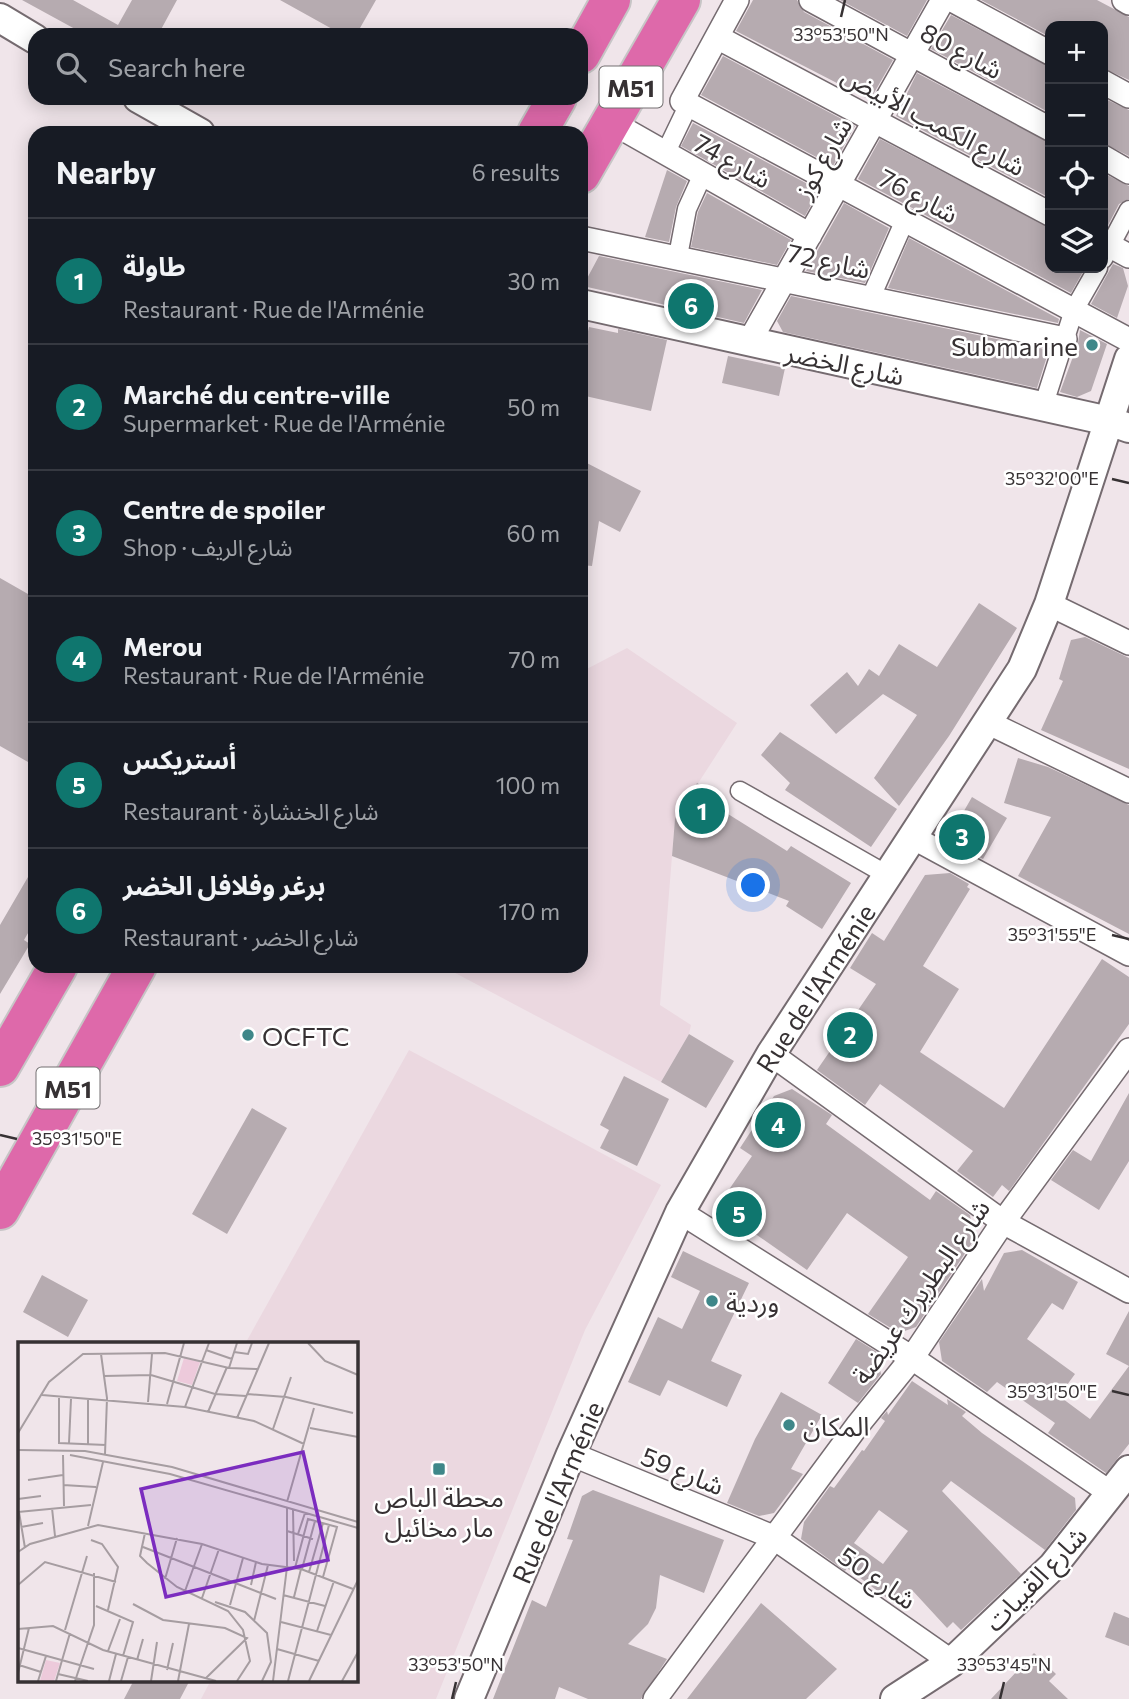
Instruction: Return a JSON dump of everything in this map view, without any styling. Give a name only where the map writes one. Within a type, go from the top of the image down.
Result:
[{"type":"highway","name":"M51","points":[[588,41],[611,0]]},
{"type":"highway","name":"M51","points":[[588,162],[681,0]]},
{"type":"highway","points":[[541,126],[552,105]]},
{"type":"highway","name":"M51","points":[[0,1067],[54,973]]},
{"type":"highway","name":"M51","points":[[0,1210],[133,973]]},
{"type":"street","points":[[685,102],[737,0]]},
{"type":"street","name":"شارع 80","points":[[811,0],[1045,126]]},
{"type":"street","name":"شارع كوز","points":[[749,342],[943,0]]},
{"type":"street","points":[[951,0],[1045,50]]},
{"type":"street","points":[[1124,0],[1129,3]]},
{"type":"street","points":[[0,18],[28,35]]},
{"type":"street","name":"شارع الكمب الأبيض","points":[[717,37],[1045,211]]},
{"type":"street","points":[[1107,84],[1129,96]]},
{"type":"street","name":"شارع 74","points":[[665,154],[685,102]]},
{"type":"street","name":"شارع 76","points":[[685,102],[1129,340]]},
{"type":"street","points":[[151,105],[188,126]]},
{"type":"street","name":"شارع 74","points":[[611,122],[810,235]]},
{"type":"street","points":[[1108,161],[1129,172]]},
{"type":"street","points":[[678,256],[687,209],[703,174]]},
{"type":"street","points":[[1111,251],[1129,210]]},
{"type":"street","points":[[871,297],[905,220]]},
{"type":"street","name":"شارع 72","points":[[588,239],[1065,339]]},
{"type":"street","points":[[1043,407],[1074,310],[1095,273]]},
{"type":"street","name":"شارع الخضر","points":[[588,306],[1119,425]]},
{"type":"street","name":"Rue de l'Arménie","points":[[469,1699],[571,1454],[680,1212],[771,1054],[1022,669],[1119,425],[1129,359]]},
{"type":"street","points":[[1048,604],[1129,643]]},
{"type":"street","points":[[989,723],[1129,791]]},
{"type":"street","points":[[740,790],[889,876]]},
{"type":"street","points":[[914,838],[1129,954]]},
{"type":"street","name":"شارع البطريرك عريضة","points":[[654,1699],[773,1537],[912,1358],[1003,1222],[1129,1050]]},
{"type":"street","points":[[771,1054],[1003,1222],[1129,1291]]},
{"type":"street","points":[[680,1212],[912,1358],[1112,1494]]},
{"type":"street","name":"شارع 59","points":[[571,1454],[773,1537]]},
{"type":"street","name":"شارع القبيات","points":[[895,1699],[951,1662],[1053,1566],[1129,1470]]},
{"type":"street","name":"شارع 50","points":[[773,1537],[951,1662]]},
{"type":"shaded area","points":[[627,648],[737,723],[675,819],[660,1005],[691,1025],[689,1034],[661,1082],[455,973],[588,973],[588,668]]},
{"type":"shaded area","points":[[409,1050],[661,1185],[585,1330],[436,1699],[201,1699],[210,1682],[357,1682],[357,1342],[246,1342]]},
{"type":"building","points":[[22,0],[73,0],[118,25],[132,0],[177,0],[162,28],[73,28]]},
{"type":"building","points":[[280,0],[376,0],[360,28],[330,28]]},
{"type":"building","points":[[753,0],[797,0],[804,12],[893,60],[870,100],[736,31]]},
{"type":"building","points":[[840,0],[927,0],[907,36]]},
{"type":"building","points":[[981,0],[1097,0],[1129,17],[1129,80],[1108,70],[1108,21],[1045,21],[1045,34]]},
{"type":"building","points":[[951,15],[1045,64],[1045,110],[931,49]]},
{"type":"building","points":[[723,56],[855,126],[833,166],[701,95]]},
{"type":"building","points":[[917,73],[1045,140],[1045,195],[896,116]]},
{"type":"building","points":[[1108,100],[1129,110],[1129,156],[1108,146]]},
{"type":"building","points":[[693,123],[819,190],[805,216],[681,146]]},
{"type":"building","points":[[880,139],[1045,225],[1045,273],[1082,273],[1071,293],[858,179]]},
{"type":"building","points":[[667,170],[687,181],[676,207],[669,242],[645,237]]},
{"type":"building","points":[[1108,176],[1129,186],[1129,199],[1119,204],[1108,225]]},
{"type":"building","points":[[707,193],[791,240],[777,265],[691,247],[698,212]]},
{"type":"building","points":[[844,203],[889,228],[865,283],[806,271]]},
{"type":"building","points":[[909,238],[1059,319],[1058,323],[888,288]]},
{"type":"building","points":[[599,256],[762,290],[744,323],[588,287],[588,277]]},
{"type":"building","points":[[1113,264],[1123,268],[1128,286],[1117,318],[1091,304]]},
{"type":"building","points":[[791,296],[1049,350],[1037,388],[783,332],[777,321]]},
{"type":"building","points":[[589,327],[618,333],[618,329],[667,340],[651,411],[588,397]]},
{"type":"building","points":[[1080,330],[1107,344],[1091,391],[1077,397],[1060,392]]},
{"type":"building","points":[[728,356],[785,368],[779,396],[722,383]]},
{"type":"building","points":[[588,464],[641,491],[620,532],[599,521],[592,566],[588,566]]},
{"type":"building","points":[[0,578],[28,594],[28,762],[0,746]]},
{"type":"building","points":[[979,603],[1017,628],[949,736],[899,806],[874,778],[917,715],[883,694],[836,734],[810,705],[847,672],[858,686],[869,669],[879,676],[899,644],[937,667]]},
{"type":"building","points":[[1085,637],[1129,658],[1129,769],[1041,730],[1063,681],[1059,679],[1071,640]]},
{"type":"building","points":[[780,732],[897,809],[871,847],[785,790],[790,783],[761,755]]},
{"type":"building","points":[[1018,758],[1048,767],[1129,805],[1129,934],[1018,876],[1051,817],[1004,803]]},
{"type":"building","points":[[697,783],[717,795],[712,804],[787,851],[791,846],[851,883],[822,929],[786,906],[789,901],[672,856],[675,819]]},
{"type":"building","points":[[972,797],[1007,818],[983,859],[956,845],[953,830]]},
{"type":"building","points":[[950,873],[969,884],[967,887],[970,889],[923,966],[959,989],[920,1052],[1004,1108],[1102,959],[1129,977],[1129,1024],[1009,1191],[1002,1185],[993,1197],[957,1171],[973,1151],[880,1084],[865,1105],[817,1070],[876,984],[850,968],[872,933],[884,941],[925,875]]},
{"type":"building","points":[[28,877],[28,933],[24,940],[28,943],[28,947],[0,994],[0,925]]},
{"type":"building","points":[[689,1034],[734,1061],[706,1108],[661,1082]]},
{"type":"building","points":[[624,1076],[669,1099],[637,1166],[600,1148],[609,1130],[600,1125]]},
{"type":"building","points":[[792,1089],[832,1115],[826,1124],[930,1200],[936,1191],[970,1215],[974,1240],[916,1327],[899,1333],[868,1314],[908,1257],[847,1213],[807,1270],[717,1207],[752,1156],[740,1148],[774,1096]]},
{"type":"building","points":[[1129,1093],[1129,1161],[1099,1210],[1051,1180],[1073,1150],[1091,1161]]},
{"type":"building","points":[[252,1108],[287,1128],[227,1234],[192,1214]]},
{"type":"building","points":[[1022,1250],[1078,1282],[1063,1310],[1052,1303],[1027,1339],[1075,1374],[1059,1396],[1090,1419],[1129,1366],[1129,1444],[1106,1473],[1048,1433],[1055,1423],[997,1382],[987,1392],[942,1361],[939,1342],[982,1279],[984,1291],[1004,1253]]},
{"type":"building","points":[[683,1251],[749,1283],[711,1361],[742,1375],[727,1407],[668,1380],[660,1396],[628,1382],[658,1317],[682,1329],[700,1291],[671,1277]]},
{"type":"building","points":[[42,1275],[88,1300],[68,1337],[23,1312]]},
{"type":"building","points":[[1129,1311],[1129,1366],[1106,1354]]},
{"type":"building","points":[[856,1339],[877,1352],[881,1374],[858,1403],[828,1383]]},
{"type":"building","points":[[912,1381],[948,1405],[947,1399],[966,1412],[962,1416],[982,1433],[1075,1498],[1076,1510],[1045,1550],[951,1481],[942,1491],[1021,1574],[961,1630],[953,1622],[947,1628],[912,1590],[899,1607],[847,1568],[845,1571],[801,1539],[804,1522],[830,1486],[834,1488],[862,1450],[864,1451],[885,1421],[881,1418],[887,1411],[888,1415]],"holes":[[[879,1510],[908,1531],[883,1564],[854,1543]]]},
{"type":"building","points":[[781,1392],[822,1415],[791,1469],[803,1474],[774,1513],[759,1516],[727,1503],[755,1439]]},
{"type":"building","points":[[593,1490],[724,1540],[704,1593],[660,1575],[656,1608],[648,1624],[628,1644],[667,1659],[641,1699],[588,1699],[559,1687],[555,1699],[493,1699],[532,1600],[546,1607],[573,1540],[567,1539],[582,1496]]},
{"type":"building","points":[[761,1603],[837,1669],[806,1699],[687,1699]]},
{"type":"building","points":[[1114,1612],[1129,1618],[1129,1646],[1105,1637]]},
{"type":"building","points":[[1034,1653],[1056,1674],[1049,1681],[1068,1699],[991,1699]]},
{"type":"building","points":[[133,1682],[189,1682],[180,1699],[124,1699]]},
{"type":"place","name":"برغر وفلافل الخضر","points":[[691,306]]},
{"type":"place","name":"Submarine","points":[[1092,345]]},
{"type":"place","name":"طاولة","points":[[702,811]]},
{"type":"place","name":"Centre de spoiler","points":[[962,837]]},
{"type":"place","name":"OCFTC","points":[[248,1035]]},
{"type":"place","name":"Marché du centre-ville","points":[[850,1035]]},
{"type":"place","name":"Merou","points":[[778,1125]]},
{"type":"place","name":"أستريكس","points":[[739,1214]]},
{"type":"place","name":"وردية","points":[[712,1301]]},
{"type":"place","name":"المكان","points":[[789,1425]]},
{"type":"place","name":"محطة الباص مار مخائيل","points":[[439,1469]]}]
